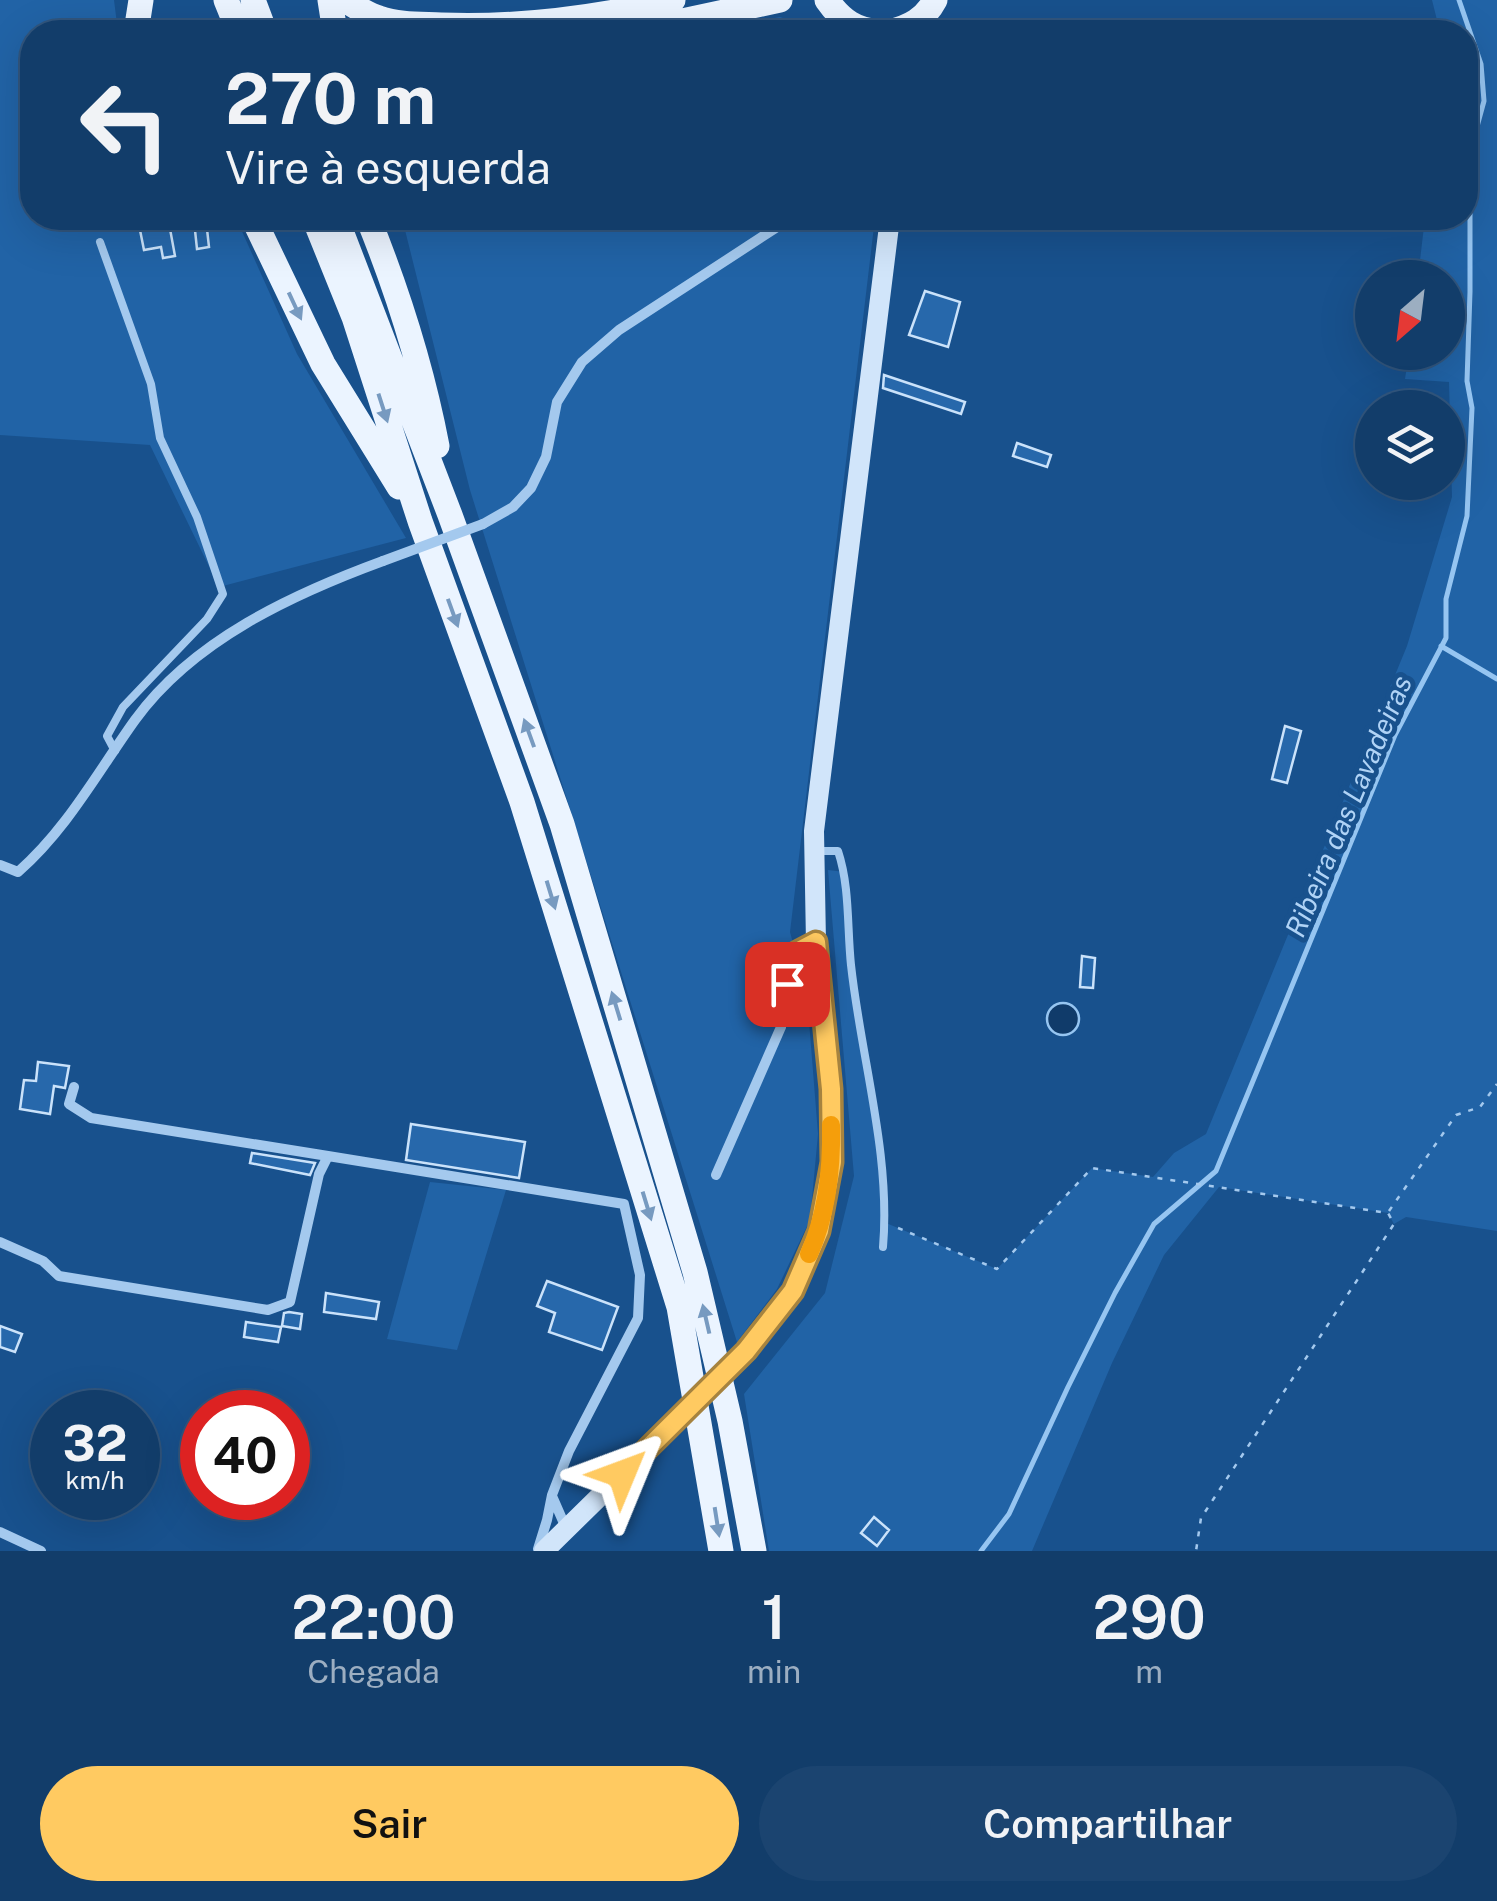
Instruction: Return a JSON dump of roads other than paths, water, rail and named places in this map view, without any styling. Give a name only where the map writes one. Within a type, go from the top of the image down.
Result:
[{"type":"main road","points":[[345,0],[383,20]]},
{"type":"main road","points":[[576,20],[673,0]]},
{"type":"main road","points":[[688,20],[783,0],[808,3],[844,19]]},
{"type":"main road","points":[[919,20],[935,0]]},
{"type":"main road","points":[[259,230],[323,364],[420,521]]},
{"type":"main road","points":[[319,230],[354,317],[420,521],[522,802],[679,1307],[722,1551]]},
{"type":"main road","points":[[341,230],[562,824],[695,1272],[730,1420],[754,1551]]},
{"type":"main road","points":[[373,230],[393,280],[421,372],[450,515]]},
{"type":"street","points":[[0,865],[18,872],[41,852],[78,806],[137,717],[191,660],[291,598],[483,524],[513,507],[531,488],[546,457],[556,402],[582,362],[619,330],[773,230]]},
{"type":"street","points":[[540,1551],[746,1351],[793,1291],[819,1231],[832,1162],[831,1089],[816,942],[814,832],[889,230]]},
{"type":"street","points":[[716,1175],[780,1027],[797,952],[816,942]]},
{"type":"street","points":[[74,1087],[69,1104],[91,1118],[624,1204],[640,1275],[638,1318],[569,1452],[552,1496],[540,1551]]},
{"type":"street","points":[[0,1242],[43,1261],[59,1276],[268,1310],[290,1302],[319,1174],[328,1156]]},
{"type":"street","points":[[552,1496],[566,1528]]},
{"type":"street","points":[[0,1532],[41,1551]]},
{"type":"lane","points":[[100,242],[151,384],[160,438],[196,517],[223,594],[207,620],[123,707],[107,736],[115,751]]},
{"type":"lane","points":[[815,851],[838,851],[845,872],[852,967],[877,1132],[885,1223],[883,1248]]},
{"type":"waterway","name":"Ribeira das Lavadeiras","points":[[1459,0],[1466,20]]},
{"type":"waterway","name":"Ribeira das Lavadeiras","points":[[1478,55],[1484,101],[1478,123]]},
{"type":"waterway","name":"Ribeira das Lavadeiras","points":[[981,1551],[1009,1514],[1068,1387],[1154,1224],[1216,1171],[1395,735],[1446,638],[1446,599],[1467,516],[1472,408],[1467,381],[1470,230]]},
{"type":"waterway","points":[[1441,646],[1497,679]]}]
